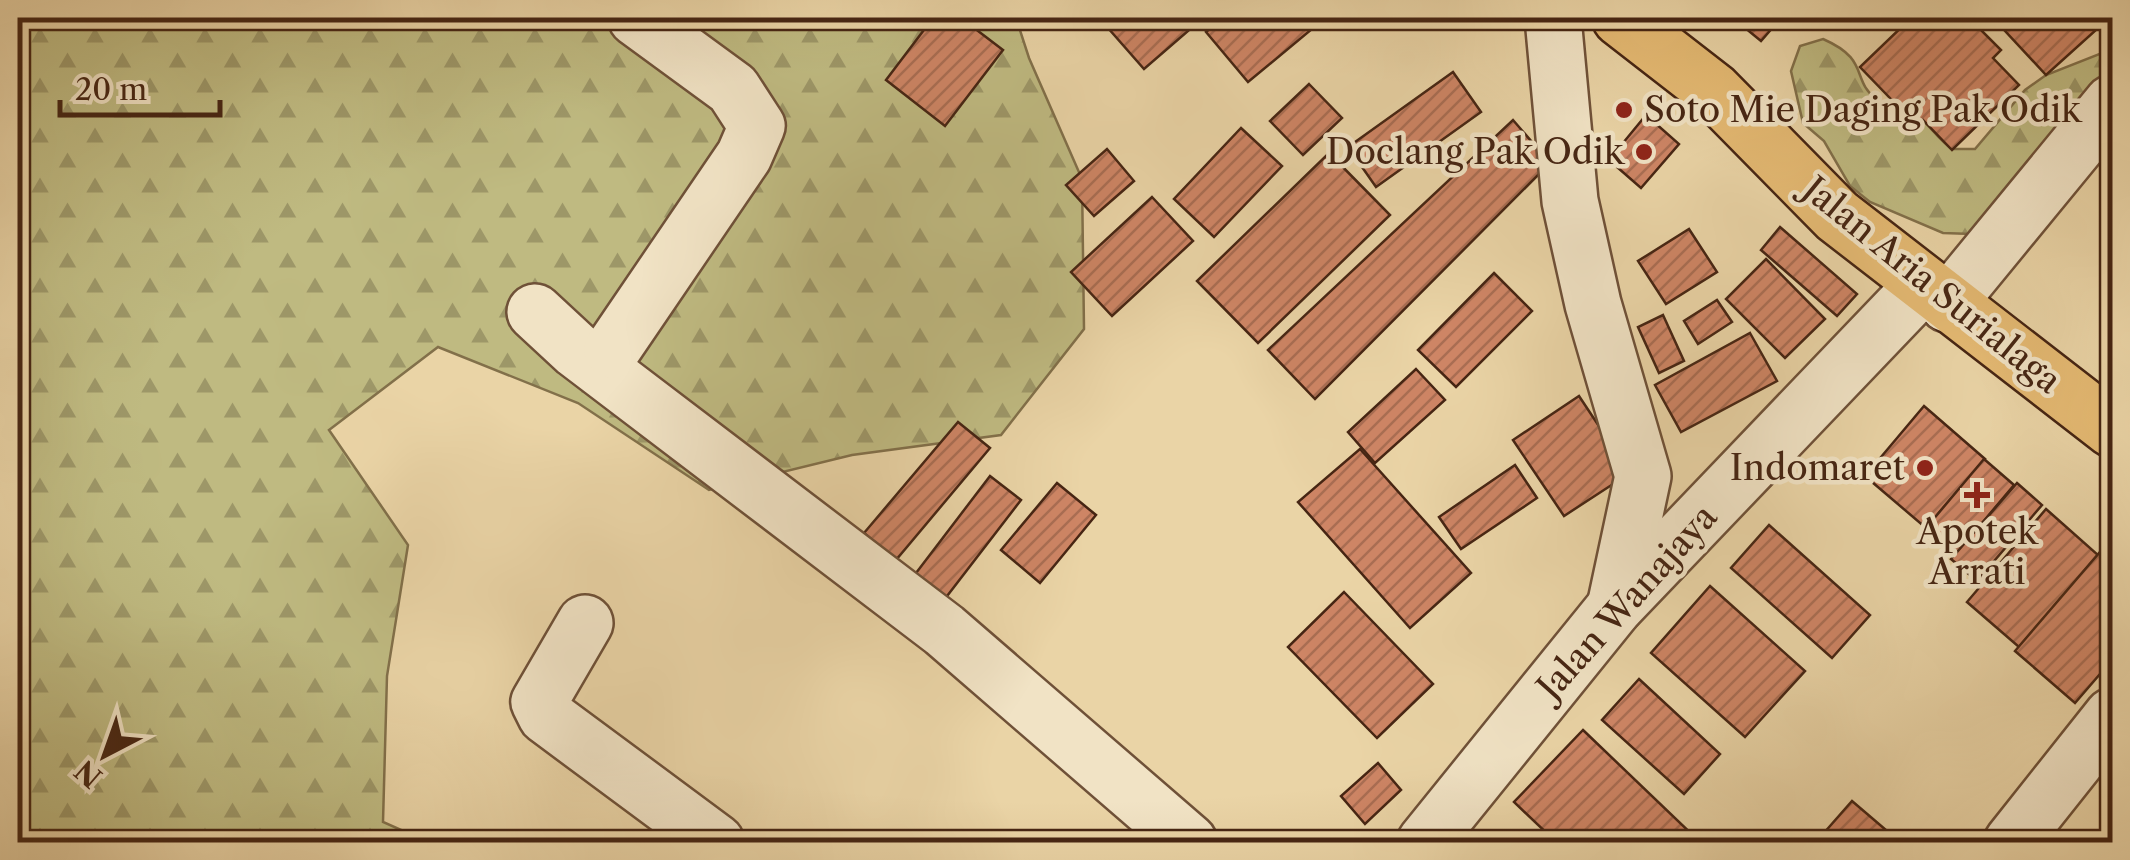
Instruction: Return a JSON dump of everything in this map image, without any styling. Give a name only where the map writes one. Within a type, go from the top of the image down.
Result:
[{"type":"main road","name":"Jalan Aria Surialaga","points":[[1640,24],[1714,91],[1837,216],[2112,429]]},
{"type":"street","points":[[1553,18],[1570,201],[1593,304],[1643,476],[1615,607]]},
{"type":"street","points":[[612,350],[744,156],[757,126],[732,89],[658,24]]},
{"type":"street","name":"Jalan Wanajaya","points":[[1425,842],[1615,607],[1935,295],[2112,103]]},
{"type":"street","points":[[535,312],[576,350],[944,630],[1189,842]]},
{"type":"street","points":[[585,623],[539,702],[546,716],[716,842]]},
{"type":"street","points":[[2012,842],[2112,716]]},
{"type":"green space","points":[[18,18],[1016,18],[1029,58],[1082,179],[1084,329],[1001,435],[852,455],[709,490],[578,403],[438,347],[329,430],[408,545],[387,676],[383,822],[428,842],[18,842]]},
{"type":"green space","points":[[1823,39],[1848,54],[1877,100],[1913,112],[1952,149],[1975,149],[2025,90],[2046,75],[2112,49],[2112,122],[1972,234],[1943,233],[1870,202],[1850,186],[1824,141],[1803,123],[1791,71],[1800,46]]},
{"type":"building","points":[[933,18],[961,18],[1003,50],[945,126],[886,80]]},
{"type":"building","points":[[1203,18],[1144,69],[1101,20]]},
{"type":"building","points":[[1223,18],[1324,19],[1248,82],[1206,32]]},
{"type":"building","points":[[1733,18],[1781,18],[1761,41]]},
{"type":"building","points":[[1911,18],[1969,18],[2001,50],[1993,58],[2019,85],[1952,150],[1923,120],[1917,126],[1860,67]]},
{"type":"building","points":[[1993,18],[2084,18],[2096,30],[2046,75]]},
{"type":"building","points":[[1453,72],[1481,112],[1376,187],[1348,147]]},
{"type":"building","points":[[1309,84],[1342,118],[1303,155],[1270,121]]},
{"type":"building","name":"Doclang Pak Odik","points":[[1646,115],[1679,144],[1641,188],[1609,160]]},
{"type":"building","points":[[1513,120],[1550,163],[1315,399],[1268,350]]},
{"type":"building","points":[[1241,128],[1282,166],[1214,237],[1174,199]]},
{"type":"building","points":[[1107,149],[1134,181],[1094,216],[1066,185]]},
{"type":"building","points":[[1329,153],[1390,215],[1258,343],[1197,281]]},
{"type":"building","points":[[1152,197],[1193,241],[1112,316],[1071,272]]},
{"type":"building","points":[[1780,227],[1857,294],[1837,316],[1761,250]]},
{"type":"building","points":[[1689,229],[1717,272],[1666,304],[1638,261]]},
{"type":"building","points":[[1766,259],[1825,319],[1785,358],[1726,299]]},
{"type":"building","points":[[1494,273],[1532,311],[1456,387],[1418,350]]},
{"type":"building","points":[[1717,300],[1732,322],[1698,344],[1684,321]]},
{"type":"building","points":[[1663,315],[1684,361],[1659,373],[1638,327]]},
{"type":"building","points":[[1750,333],[1777,381],[1681,432],[1655,385]]},
{"type":"building","points":[[1416,369],[1445,400],[1375,463],[1348,432]]},
{"type":"building","points":[[1579,396],[1630,473],[1564,516],[1513,440]]},
{"type":"building","name":"Indomaret","points":[[1924,406],[1985,459],[1926,528],[1865,476]]},
{"type":"building","points":[[958,422],[990,448],[896,560],[864,533]]},
{"type":"building","points":[[1360,449],[1471,573],[1410,628],[1298,502]]},
{"type":"building","points":[[1984,459],[2014,485],[1956,554],[1926,528]]},
{"type":"building","points":[[1515,465],[1537,498],[1461,549],[1439,517]]},
{"type":"building","points":[[990,476],[1021,500],[944,600],[913,577]]},
{"type":"building","points":[[1057,483],[1096,515],[1040,583],[1001,550]]},
{"type":"building","points":[[2017,483],[2042,505],[1977,581],[1951,559]]},
{"type":"building","points":[[2046,509],[2098,555],[2019,647],[1967,602]]},
{"type":"building","points":[[1769,525],[1870,615],[1832,658],[1731,568]]},
{"type":"building","points":[[2112,538],[2112,660],[2075,703],[2015,651]]},
{"type":"building","points":[[1710,586],[1805,671],[1745,737],[1651,653]]},
{"type":"building","points":[[1344,592],[1433,684],[1377,738],[1288,647]]},
{"type":"building","points":[[1639,679],[1720,754],[1684,794],[1602,720]]},
{"type":"building","points":[[1583,730],[1700,842],[1556,842],[1514,802]]},
{"type":"building","points":[[1378,763],[1401,790],[1365,824],[1341,796]]},
{"type":"building","points":[[1852,801],[1900,842],[1816,842]]},
{"type":"place","name":"Soto Mie Daging Pak Odik","points":[[1624,110]]},
{"type":"place","name":"Doclang Pak Odik","points":[[1644,152]]},
{"type":"place","name":"Indomaret","points":[[1925,468]]},
{"type":"place","name":"Apotek Arrati","points":[[1977,495]]}]
